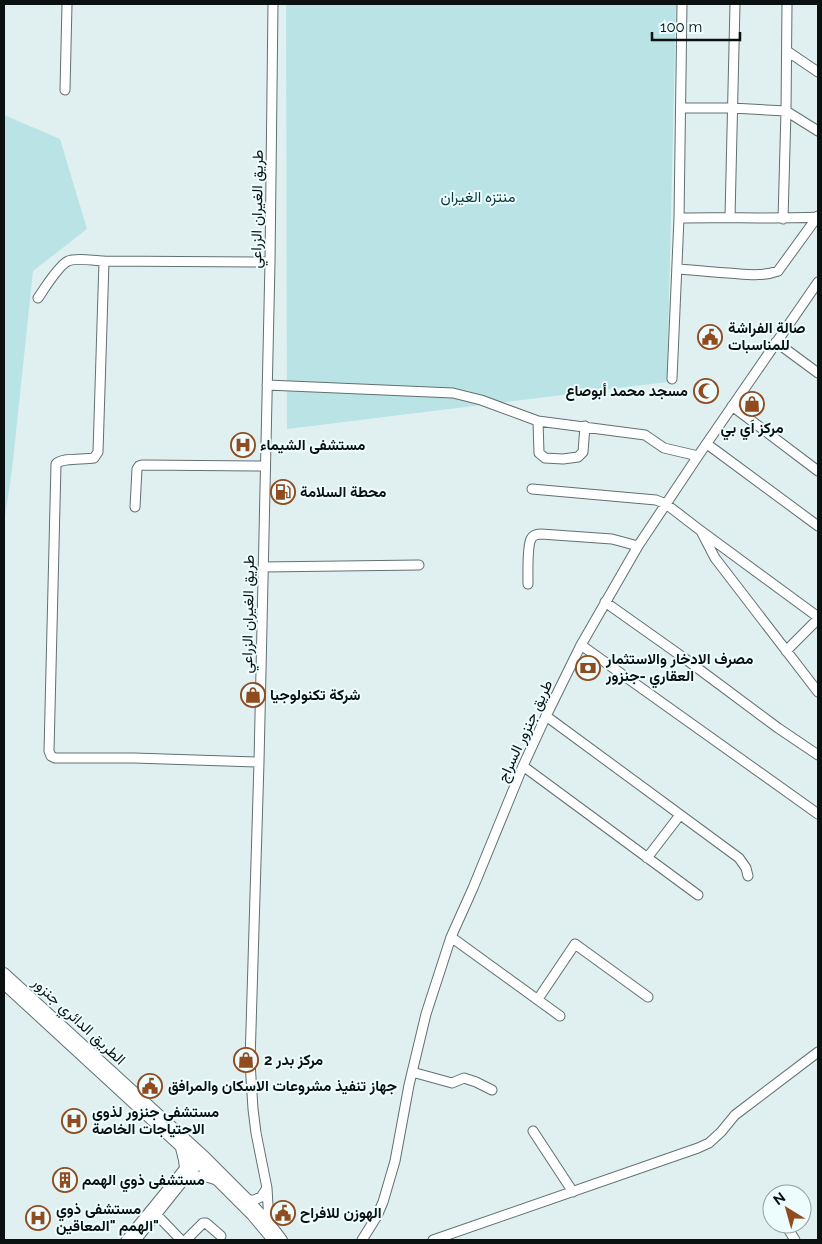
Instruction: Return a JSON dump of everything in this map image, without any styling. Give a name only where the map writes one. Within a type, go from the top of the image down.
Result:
[{"type":"main road","name":"الطريق الدائري جنزور","points":[[4,973],[199,1158],[248,1200],[282,1240]]},
{"type":"main road","name":"الطريق الدائري جنزور","points":[[4,984],[179,1145],[199,1158],[273,1240]]},
{"type":"main road","points":[[179,1145],[184,1156],[184,1168]]},
{"type":"main road","points":[[184,1180],[201,1176],[217,1180]]},
{"type":"street","points":[[65,90],[66,4]]},
{"type":"street","name":"طريق الغيران الزراعي","points":[[269,1223],[267,1188],[256,1133],[250,1062],[270,262],[273,4]]},
{"type":"street","points":[[672,379],[679,218],[682,4]]},
{"type":"street","points":[[730,217],[735,4]]},
{"type":"street","points":[[783,219],[787,4]]},
{"type":"street","points":[[787,50],[818,72]]},
{"type":"street","points":[[681,108],[786,111],[818,131]]},
{"type":"street","points":[[679,218],[783,219],[818,217]]},
{"type":"street","points":[[677,269],[751,274],[772,273],[778,270],[818,217]]},
{"type":"street","points":[[38,298],[61,266],[67,261],[76,259],[104,262],[270,262]]},
{"type":"street","points":[[104,262],[98,452],[94,458],[64,460],[58,461],[56,464],[49,751],[51,756],[56,758],[134,758],[259,762]]},
{"type":"street","name":"طريق جنزور السراج","points":[[362,1240],[377,1216],[393,1169],[412,1072],[429,1005],[451,937],[546,716],[581,645],[638,546],[818,282]]},
{"type":"street","points":[[776,342],[818,373]]},
{"type":"street","points":[[267,385],[453,393],[481,400],[538,421],[645,434],[664,448],[698,456]]},
{"type":"street","points":[[732,406],[818,471]]},
{"type":"street","points":[[538,421],[539,453],[545,458],[578,457],[583,452],[585,426]]},
{"type":"street","points":[[707,444],[818,526]]},
{"type":"street","points":[[135,507],[136,469],[138,466],[265,466]]},
{"type":"street","points":[[532,489],[656,500],[666,504],[818,618],[786,651]]},
{"type":"street","points":[[701,531],[715,558],[818,692]]},
{"type":"street","points":[[528,584],[530,545],[532,538],[536,534],[612,539],[638,546]]},
{"type":"street","points":[[263,567],[419,565]]},
{"type":"street","points":[[605,602],[818,755]]},
{"type":"street","points":[[581,645],[818,814]]},
{"type":"street","points":[[546,716],[739,858],[746,868],[748,876]]},
{"type":"street","points":[[523,766],[698,896]]},
{"type":"street","points":[[647,858],[680,815]]},
{"type":"street","points":[[451,937],[560,1016]]},
{"type":"street","points":[[538,999],[575,944],[648,997]]},
{"type":"street","points":[[433,1240],[709,1143],[722,1132],[735,1115],[818,1052]]},
{"type":"street","points":[[412,1072],[452,1083],[464,1078],[492,1090]]},
{"type":"street","points":[[533,1131],[573,1192]]},
{"type":"street","points":[[126,1240],[184,1168],[199,1158]]},
{"type":"street","points":[[136,1240],[184,1180],[199,1158]]},
{"type":"street","points":[[248,1200],[261,1198],[267,1188]]},
{"type":"street","points":[[156,1214],[176,1239]]},
{"type":"street","points":[[186,1240],[202,1223],[206,1223],[221,1236]]},
{"type":"green space","name":"منتزه الغيران","points":[[286,4],[676,4],[667,382],[287,429]]},
{"type":"green space","points":[[4,115],[60,139],[87,229],[33,271],[12,470],[4,523]]},
{"type":"place","name":"صالة الفراشة للمناسبات","points":[[710,337]]},
{"type":"place","name":"مسجد محمد أبوصاع","points":[[706,391]]},
{"type":"place","name":"مركز اَي بي","points":[[752,404]]},
{"type":"place","name":"مستشفى الشيماء","points":[[243,445]]},
{"type":"place","name":"محطة السلامة","points":[[283,492]]},
{"type":"place","name":"مصرف الادخار والاستثمار العقاري -جنزور","points":[[588,668]]},
{"type":"place","name":"شركة تكنولوجيا","points":[[253,695]]},
{"type":"place","name":"مركز بدر 2","points":[[246,1060]]},
{"type":"place","name":"جهاز تنفيذ مشروعات الاسكان والمرافق","points":[[150,1086]]},
{"type":"place","name":"مستشفي جنزور لذوي الاحتياجات الخاصة","points":[[74,1121]]},
{"type":"place","name":"مستشفى ذوي الهمم","points":[[65,1180]]},
{"type":"place","name":"الهوزن للافراح","points":[[283,1213]]},
{"type":"place","name":"مستشفى ذوي الهمم \"المعاقين\"","points":[[38,1218]]}]
